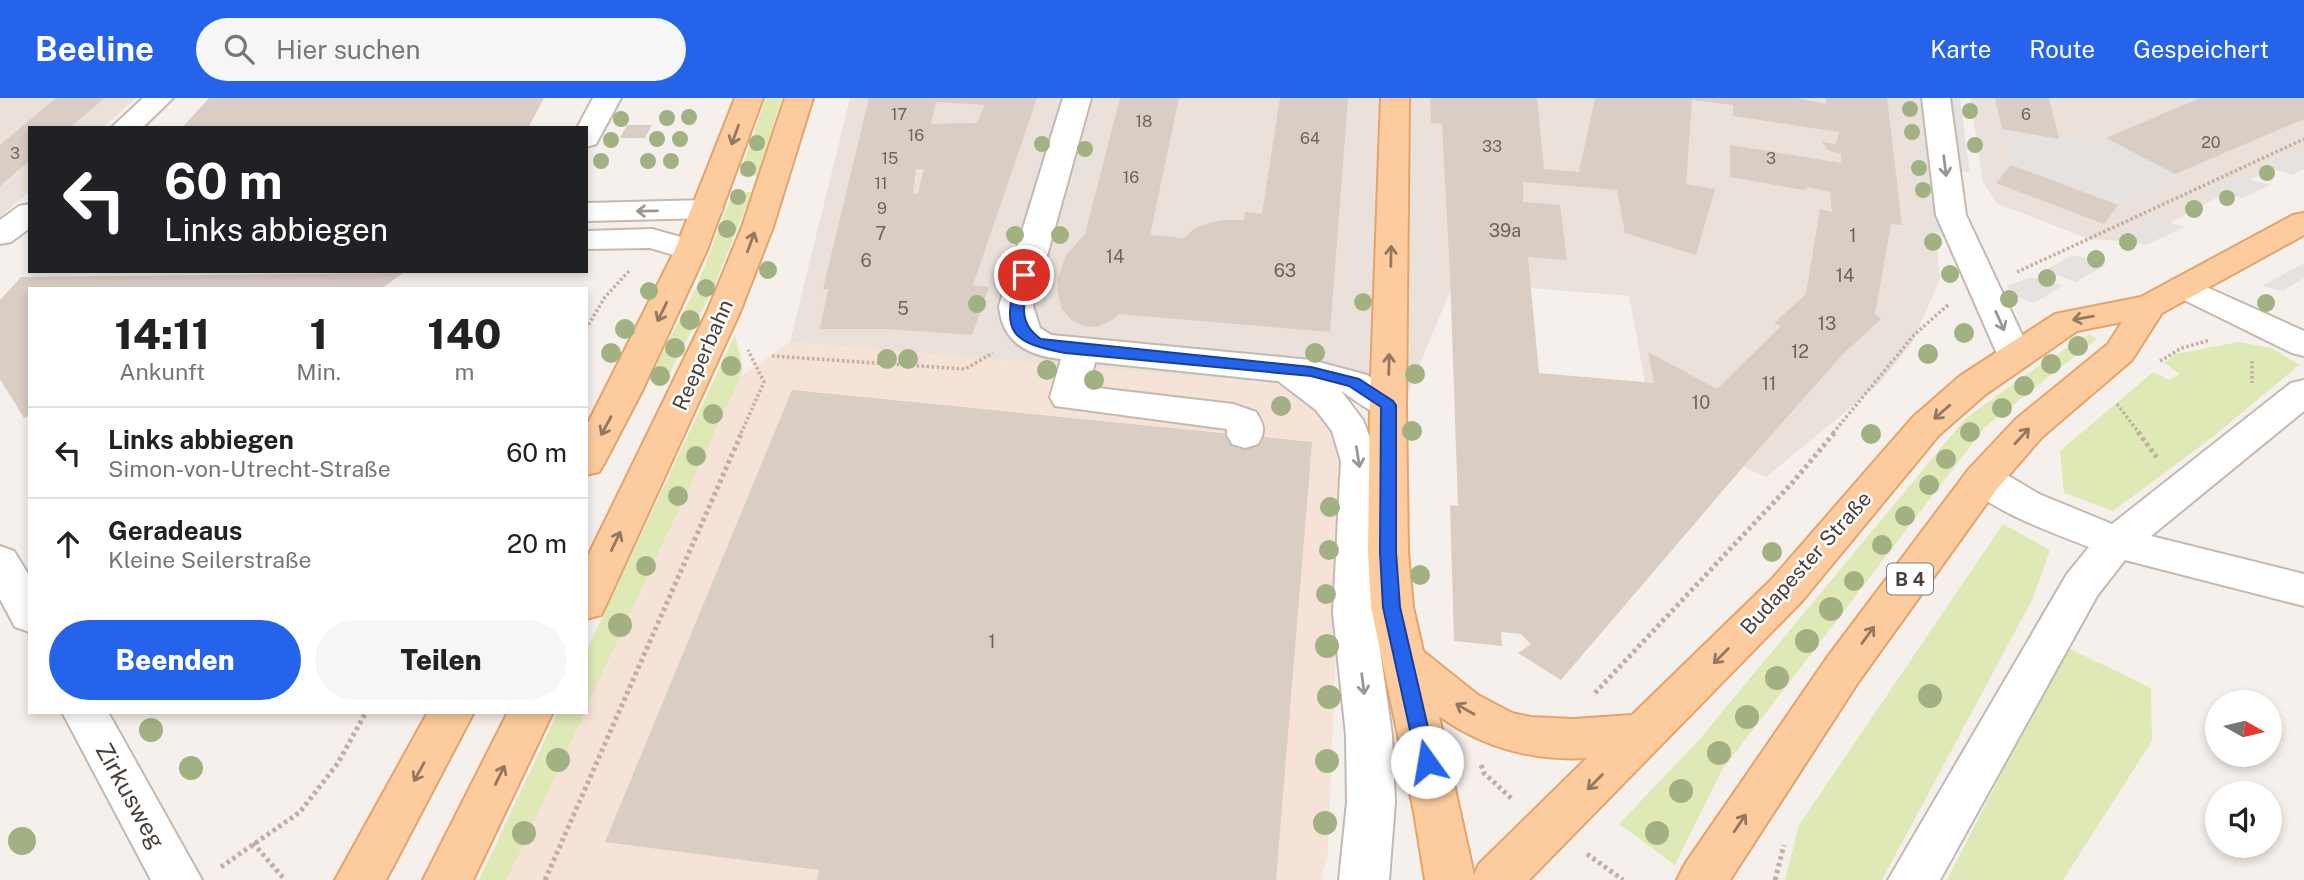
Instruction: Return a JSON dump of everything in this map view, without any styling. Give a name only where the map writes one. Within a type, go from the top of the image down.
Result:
[{"type":"main road","points":[[588,458],[625,389],[691,250],[749,98]]},
{"type":"main road","name":"Reeperbahn","points":[[588,599],[688,389],[741,268],[772,185],[799,98]]},
{"type":"main road","points":[[1395,98],[1388,405],[1388,552],[1392,607],[1451,880]]},
{"type":"main road","name":"Budapester Straße","points":[[1496,880],[1787,590],[1926,426],[1973,385],[2067,321],[2167,297],[2304,222]]},
{"type":"main road","name":"Budapester Straße","points":[[1702,880],[1844,668],[1983,479],[2029,428],[2120,352],[2167,297]]},
{"type":"main road","points":[[1404,660],[1432,688],[1463,708],[1527,737],[1583,740],[1643,733]]},
{"type":"main road","points":[[360,880],[451,714]]},
{"type":"main road","points":[[448,880],[530,714]]},
{"type":"street","points":[[127,126],[159,98]]},
{"type":"street","points":[[588,134],[607,98]]},
{"type":"street","points":[[1077,98],[1016,306],[1017,320],[1024,334],[1046,346],[1311,372],[1354,383],[1388,405]]},
{"type":"street","points":[[1936,98],[1951,215],[2015,356]]},
{"type":"street","points":[[588,212],[708,209]]},
{"type":"street","points":[[0,235],[28,214]]},
{"type":"street","points":[[0,241],[28,238]]},
{"type":"street","points":[[588,240],[652,238],[691,250]]},
{"type":"street","points":[[2167,297],[2273,331],[2304,345]]},
{"type":"street","points":[[1082,350],[1068,397],[1233,417],[1243,421],[1246,426],[1245,435]]},
{"type":"street","points":[[1280,368],[1328,398],[1346,420],[1360,461],[1354,613],[1369,735],[1371,802],[1364,880]]},
{"type":"street","points":[[1913,880],[2082,585],[2116,542],[2289,403]]},
{"type":"street","points":[[1983,479],[2025,504],[2116,542],[2304,590]]},
{"type":"street","points":[[5,571],[28,611]]},
{"type":"street","name":"Zirkusweg","points":[[85,714],[195,877]]},
{"type":"path","points":[[2007,276],[2304,139]]},
{"type":"path","points":[[588,326],[605,297]]},
{"type":"path","points":[[1591,697],[1793,482],[1914,335],[1945,306],[1955,301]]},
{"type":"path","points":[[2273,331],[2258,343],[2252,359],[2252,386],[2289,403]]},
{"type":"path","points":[[772,356],[965,369],[1024,334]]},
{"type":"path","points":[[2150,369],[2182,348]]},
{"type":"path","points":[[545,880],[764,382]]},
{"type":"path","points":[[2113,397],[2152,452],[2185,487]]},
{"type":"path","points":[[195,877],[300,812],[338,763],[365,714]]},
{"type":"path","points":[[1476,780],[1493,766]]},
{"type":"path","points":[[1484,774],[1517,804]]},
{"type":"path","points":[[1775,880],[1786,834]]},
{"type":"path","points":[[253,843],[285,880]]},
{"type":"path","points":[[1588,855],[1623,880]]},
{"type":"shaded area","points":[[0,98],[136,98],[104,126],[28,126],[28,193],[0,217]]},
{"type":"shaded area","points":[[850,98],[1920,98],[1940,279],[1912,343],[1878,385],[1766,477],[1735,463],[1651,414],[1629,296],[1454,282],[1407,395],[790,342]]},
{"type":"shaded area","points":[[1948,98],[1960,98],[1970,173],[1958,169]]},
{"type":"shaded area","points":[[1970,98],[2304,98],[2304,151],[2134,242],[2089,239],[1996,203],[1983,182]]},
{"type":"shaded area","points":[[2002,129],[2120,145],[2175,174],[2118,205],[2011,165]]},
{"type":"shaded area","points":[[1919,145],[1931,145],[1947,239],[1927,226]]},
{"type":"shaded area","points":[[2304,147],[2304,169],[2293,175],[2265,165]]},
{"type":"shaded area","points":[[2237,177],[2271,185],[2242,198],[2219,192],[2215,187]]},
{"type":"shaded area","points":[[2152,218],[2185,227],[2146,245],[2124,239],[2120,233]]},
{"type":"shaded area","points":[[2072,255],[2107,264],[2076,282],[2048,269]]},
{"type":"shaded area","points":[[2304,263],[2304,278],[2283,291],[2262,286]]},
{"type":"shaded area","points":[[2031,277],[2063,286],[2034,303],[2012,295],[2007,286]]},
{"type":"shaded area","points":[[790,342],[1346,389],[1328,854],[1321,880],[507,880],[584,714],[588,714],[588,706],[741,376]]},
{"type":"green space","points":[[766,98],[782,98],[757,176],[739,176]]},
{"type":"green space","points":[[733,192],[752,192],[713,289],[663,386],[655,386],[656,364],[697,286]]},
{"type":"green space","points":[[2089,334],[2097,339],[1985,427],[1722,770],[1675,865],[1619,824],[1698,741],[1965,419],[2025,375]]},
{"type":"green space","points":[[735,335],[743,368],[741,376],[588,705],[588,648]]},
{"type":"green space","points":[[2238,342],[2272,348],[2299,365],[2214,436],[2113,511],[2064,493],[2060,451],[2153,372],[2169,380],[2180,374],[2164,363],[2176,354]]},
{"type":"green space","points":[[2003,524],[2050,550],[2033,598],[1882,880],[1785,880],[1799,825]]},
{"type":"green space","points":[[2066,647],[2151,688],[2152,741],[2063,880],[1947,880]]},
{"type":"green space","points":[[557,714],[584,714],[507,880],[479,880]]},
{"type":"building","points":[[56,98],[105,98],[71,126],[28,126],[28,162],[0,186],[0,145]]},
{"type":"building","points":[[209,98],[544,98],[529,126],[184,126]]},
{"type":"building","points":[[869,98],[1037,98],[973,285],[989,287],[972,335],[887,329],[820,329],[828,289],[823,289]],"holes":[[[936,102],[985,105],[977,123],[931,124]],[[916,169],[924,169],[918,193],[913,194]]]},
{"type":"building","points":[[1120,98],[1179,98],[1150,235],[1184,238],[1195,228],[1209,223],[1244,220],[1245,212],[1262,214],[1280,98],[1348,98],[1330,332],[1119,314],[1097,327],[1084,326],[1071,320],[1062,309],[1058,295],[1058,278],[1066,255],[1085,234]]},
{"type":"building","points":[[1430,98],[1537,98],[1544,169],[1579,172],[1595,98],[1796,98],[1826,104],[1826,98],[1887,98],[1902,225],[1891,224],[1875,314],[1881,319],[1842,355],[1561,680],[1518,653],[1531,644],[1521,634],[1501,632],[1502,646],[1454,641],[1450,505],[1458,506],[1450,274],[1442,124],[1431,123]],"holes":[[[1692,100],[1733,105],[1733,116],[1839,132],[1836,144],[1822,142],[1828,150],[1841,154],[1841,163],[1730,145],[1730,177],[1830,192],[1832,212],[1820,209],[1806,294],[1774,323],[1781,326],[1717,389],[1648,352],[1654,383],[1539,373],[1528,257],[1567,260],[1560,205],[1523,202],[1523,182],[1617,190],[1625,233],[1696,255],[1715,189],[1686,184]]]},
{"type":"building","points":[[1995,98],[2049,98],[2059,139],[2002,129]]},
{"type":"building","points":[[2200,98],[2304,98],[2304,119],[2175,174],[2106,138]]},
{"type":"building","points":[[627,125],[652,125],[645,138],[620,138]]},
{"type":"building","points":[[2011,165],[2118,205],[2104,224],[1996,183]]},
{"type":"building","points":[[403,273],[384,287],[28,287],[28,416],[24,418],[0,379],[0,300],[21,277]]},
{"type":"building","points":[[792,390],[1312,442],[1276,880],[817,880],[819,870],[605,842]]},
{"type":"route","points":[[1024,275],[1016,306],[1017,320],[1019,328],[1036,343],[1311,372],[1354,383],[1388,405],[1388,552],[1392,607],[1427,762]]}]
